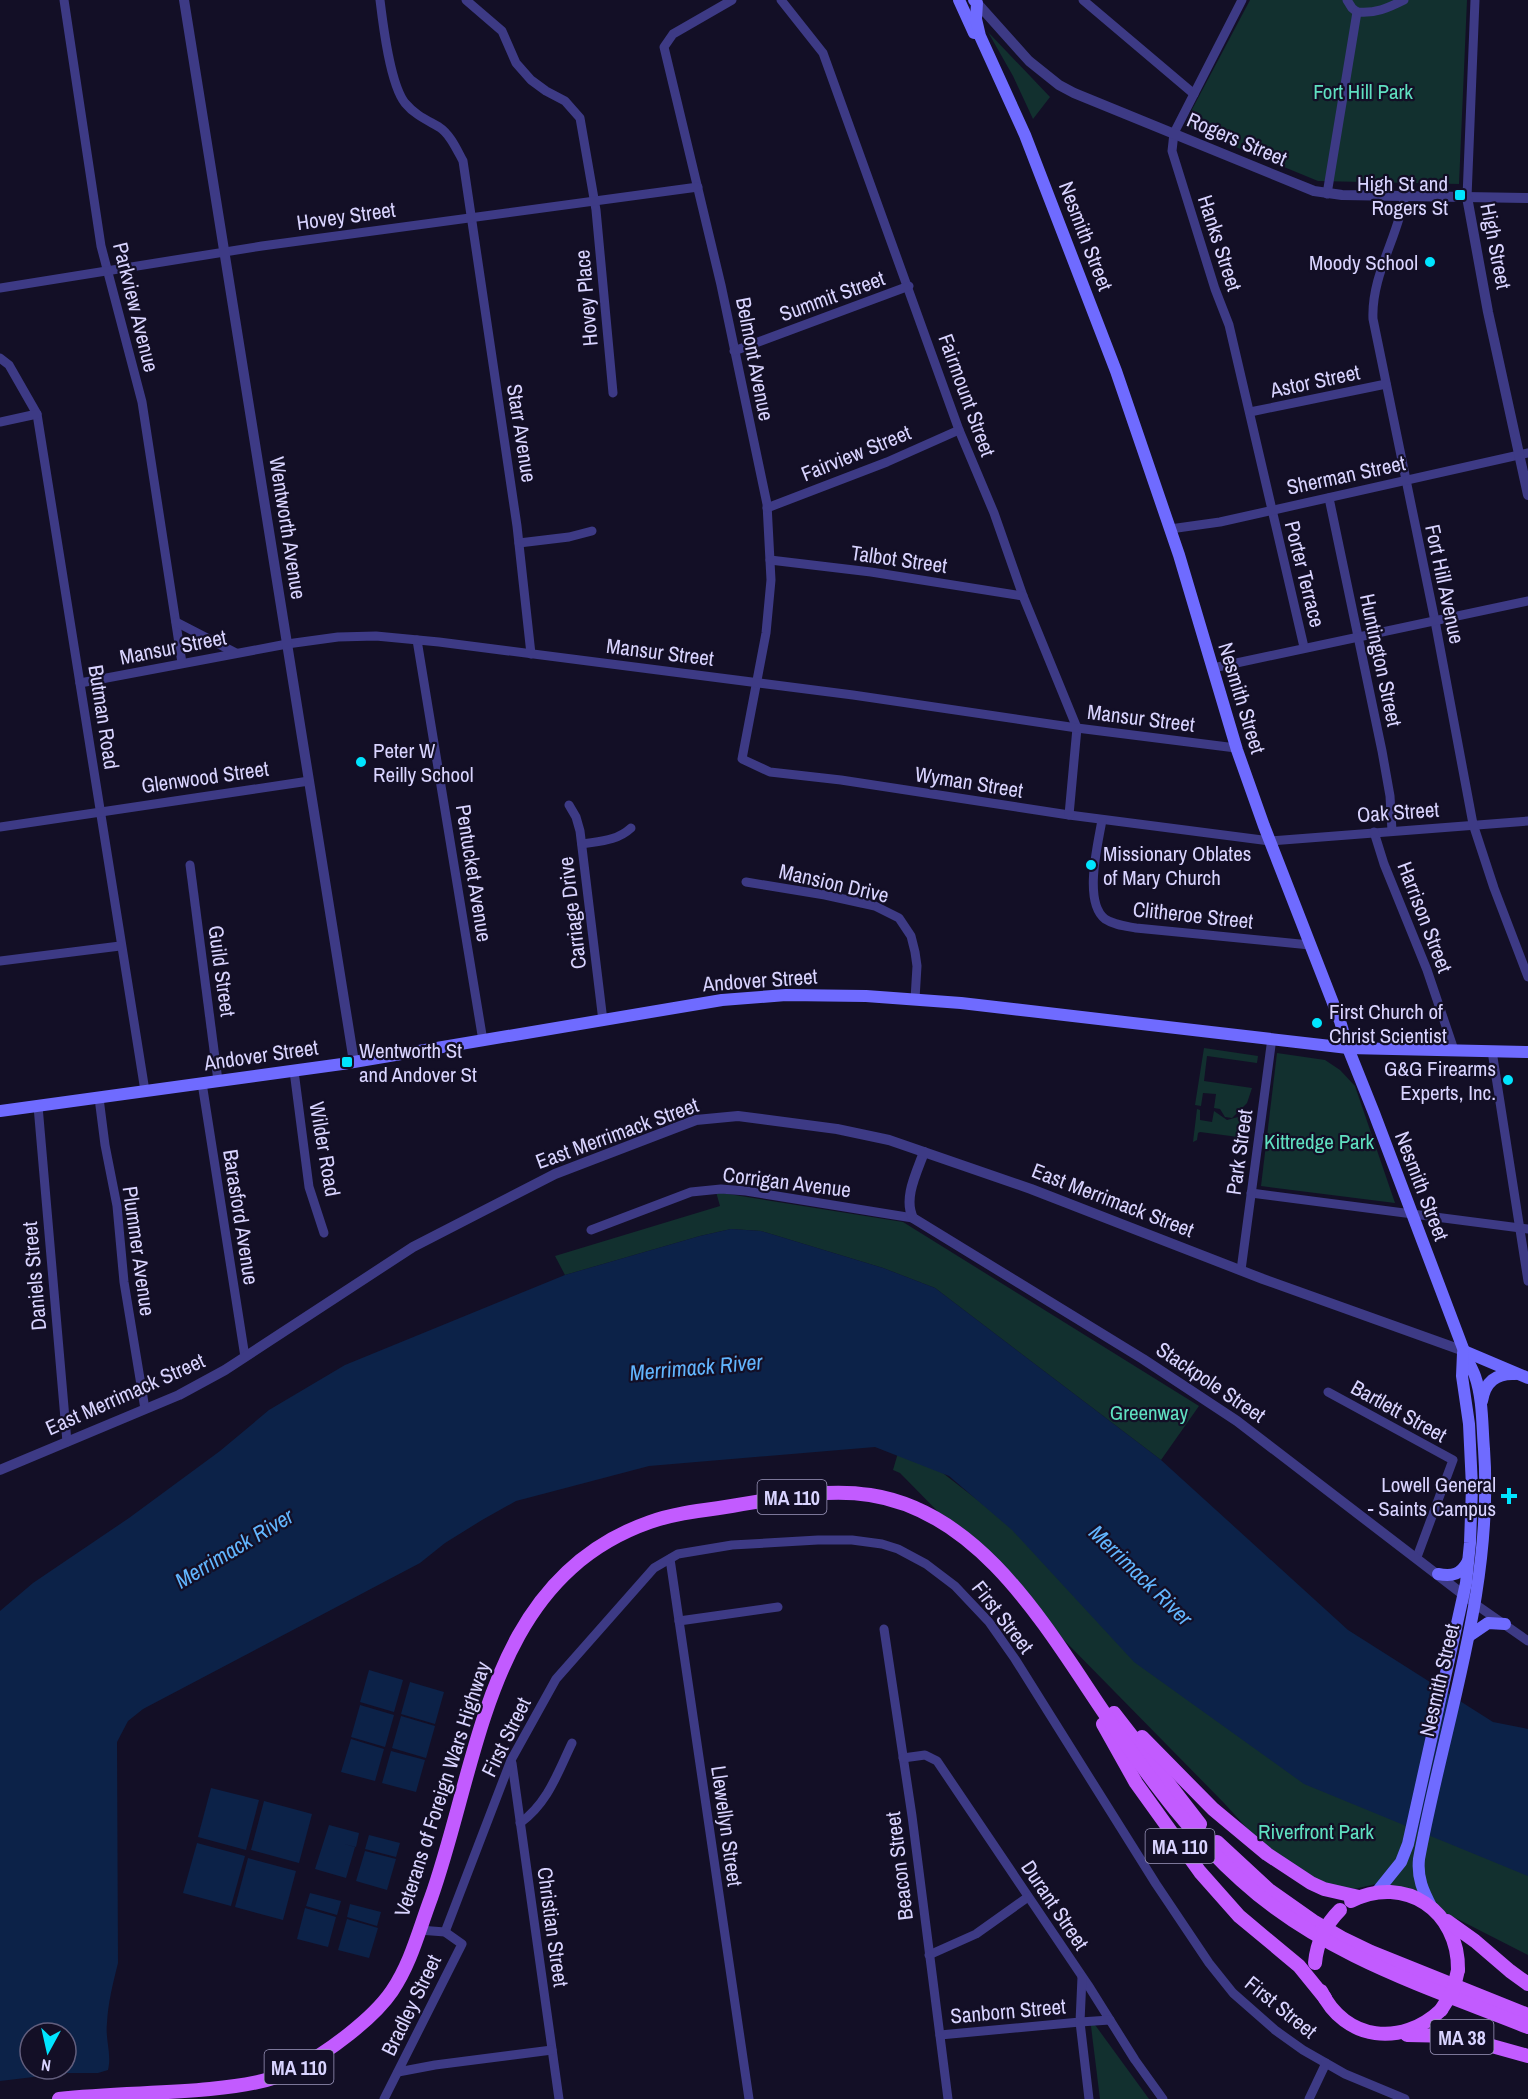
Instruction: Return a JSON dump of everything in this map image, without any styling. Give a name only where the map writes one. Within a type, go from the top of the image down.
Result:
[{"type":"main road","name":"Nesmith Street","points":[[959,0],[979,43],[1007,93],[1071,251],[1116,371],[1170,529],[1236,748],[1340,1021],[1348,1048],[1475,1376],[1485,1464],[1486,1513],[1482,1564],[1476,1604],[1418,1868],[1419,1878],[1432,1908]]},
{"type":"main road","name":"Nesmith Street","points":[[978,1],[976,19],[987,54]]},
{"type":"main road","name":"Andover Street","points":[[0,1111],[354,1062],[722,1000],[764,996],[858,995],[915,999],[1348,1048],[1528,1052]]},
{"type":"main road","name":"Nesmith Street","points":[[1376,1893],[1401,1862],[1408,1844],[1464,1594],[1469,1560],[1472,1506],[1469,1424],[1462,1376],[1464,1352]]},
{"type":"main road","name":"East Merrimack Street","points":[[1464,1352],[1527,1377]]},
{"type":"main road","points":[[1480,1407],[1483,1393],[1491,1380],[1505,1374],[1527,1377]]},
{"type":"main road","name":"Veterans of Foreign Wars Highway","points":[[59,2099],[166,2094],[263,2082],[297,2068],[350,2034],[388,1997],[406,1968],[455,1822],[488,1702],[514,1642],[537,1605],[576,1564],[604,1543],[640,1526],[686,1513],[811,1494],[845,1492],[899,1501],[933,1516],[975,1545],[1011,1584],[1204,1828],[1240,1866],[1269,1890],[1313,1921],[1357,1946],[1528,2015]]},
{"type":"main road","points":[[1438,1574],[1449,1576],[1460,1572],[1469,1560]]},
{"type":"main road","points":[[1469,1636],[1488,1623],[1504,1624]]},
{"type":"main road","name":"MA 110","points":[[1072,1664],[1192,1788],[1249,1840],[1311,1883],[1324,1889],[1359,1897],[1376,1893]]},
{"type":"main road","name":"MA 110","points":[[1072,1664],[1123,1762],[1175,1839],[1224,1900],[1254,1929],[1299,1966],[1337,2014],[1354,2026],[1372,2033],[1393,2034],[1414,2029],[1441,2010],[1453,1991],[1458,1970],[1457,1948],[1454,1937],[1443,1918],[1432,1908]]},
{"type":"main road","name":"Veterans of Foreign Wars Highway","points":[[1072,1664],[1118,1733],[1180,1814],[1224,1863],[1257,1894],[1293,1921],[1349,1954],[1528,2027]]},
{"type":"main road","points":[[1376,1893],[1393,1892],[1410,1896],[1432,1908]]},
{"type":"main road","points":[[1325,1998],[1318,1981],[1316,1963],[1321,1936],[1332,1917],[1359,1897]]},
{"type":"main road","points":[[1443,1918],[1528,1984]]},
{"type":"main road","name":"MA 38","points":[[1393,2034],[1456,2036],[1528,2056]]},
{"type":"street","name":"Parkview Avenue","points":[[64,0],[101,246],[142,402],[182,663]]},
{"type":"street","name":"Wentworth Avenue","points":[[183,0],[354,1062]]},
{"type":"street","name":"Starr Avenue","points":[[380,0],[386,49],[404,102],[422,119],[441,128],[454,144],[463,161],[519,543],[531,654]]},
{"type":"street","name":"Hovey Place","points":[[466,0],[502,31],[516,63],[531,80],[566,101],[580,118],[595,201],[613,393]]},
{"type":"street","name":"Belmont Avenue","points":[[732,0],[673,34],[664,47],[721,285],[767,508],[771,580],[766,633],[756,683]]},
{"type":"street","name":"Fairmount Street","points":[[781,0],[823,53],[909,286],[959,430],[994,513],[1023,596],[1077,728],[1069,815]]},
{"type":"street","points":[[1083,0],[1194,94]]},
{"type":"street","points":[[1347,0],[1358,12],[1370,13],[1383,10],[1404,0]]},
{"type":"street","name":"High Street","points":[[1475,0],[1467,197],[1488,312],[1524,454],[1528,495]]},
{"type":"street","name":"Rogers Street","points":[[978,1],[1029,61],[1059,85],[1300,186],[1327,194],[1528,198]]},
{"type":"street","points":[[1174,133],[1238,2]]},
{"type":"street","points":[[1327,194],[1358,12]]},
{"type":"street","name":"Hanks Street","points":[[1174,133],[1172,151],[1215,289],[1229,325],[1271,510]]},
{"type":"street","name":"Hovey Street","points":[[0,288],[224,252],[698,187]]},
{"type":"street","name":"Fort Hill Avenue","points":[[1405,195],[1402,212],[1377,283],[1372,307],[1373,319],[1435,621],[1473,824],[1494,888],[1528,977]]},
{"type":"street","name":"Summit Street","points":[[734,351],[909,286]]},
{"type":"street","name":"Butman Road","points":[[0,358],[9,366],[37,414],[145,1091]]},
{"type":"street","name":"Astor Street","points":[[1250,412],[1386,384]]},
{"type":"street","points":[[0,422],[37,414]]},
{"type":"street","name":"Fairview Street","points":[[767,508],[887,462],[959,430]]},
{"type":"street","name":"Sherman Street","points":[[1170,529],[1220,522],[1524,454]]},
{"type":"street","name":"Huntington Street","points":[[1329,498],[1387,776],[1392,831]]},
{"type":"street","name":"Porter Terrace","points":[[1271,510],[1304,647]]},
{"type":"street","points":[[519,543],[569,537],[592,531]]},
{"type":"street","name":"Talbot Street","points":[[770,560],[871,572],[1023,596]]},
{"type":"street","points":[[1213,668],[1528,600]]},
{"type":"street","points":[[176,622],[236,653]]},
{"type":"street","name":"Mansur Street","points":[[80,683],[287,644],[338,637],[376,636],[853,695],[1077,728],[1236,748]]},
{"type":"street","name":"Pentucket Avenue","points":[[417,640],[483,1041]]},
{"type":"street","name":"Wyman Street","points":[[756,683],[742,759],[770,772],[852,782],[1102,820],[1270,841]]},
{"type":"street","name":"Glenwood Street","points":[[0,827],[309,781]]},
{"type":"street","name":"Carriage Drive","points":[[568,805],[576,817],[582,844],[603,1021]]},
{"type":"street","name":"Clitheroe Street","points":[[1102,820],[1093,896],[1104,918],[1129,927],[1310,945]]},
{"type":"street","name":"Oak Street","points":[[1270,841],[1528,821]]},
{"type":"street","points":[[582,844],[616,838],[624,835],[631,828]]},
{"type":"street","name":"Harrison Street","points":[[1374,832],[1384,864],[1427,970],[1454,1050]]},
{"type":"street","name":"Guild Street","points":[[190,865],[218,1081]]},
{"type":"street","name":"Mansion Drive","points":[[746,882],[875,906],[899,918],[911,936],[915,952],[917,966],[915,999]]},
{"type":"street","points":[[0,961],[120,945]]},
{"type":"street","name":"Park Street","points":[[1241,1270],[1272,1038]]},
{"type":"street","points":[[1492,1051],[1524,1228],[1528,1281]]},
{"type":"street","name":"Wilder Road","points":[[294,1071],[309,1187],[324,1233]]},
{"type":"street","name":"Barasford Avenue","points":[[202,1083],[245,1357]]},
{"type":"street","name":"Plummer Avenue","points":[[99,1098],[105,1145],[117,1206],[124,1282],[145,1409]]},
{"type":"street","name":"Daniels Street","points":[[38,1106],[67,1442]]},
{"type":"street","name":"East Merrimack Street","points":[[0,1470],[179,1395],[245,1357],[413,1247],[555,1174],[696,1120],[738,1116],[852,1131],[889,1140],[1041,1193],[1464,1352]]},
{"type":"street","points":[[913,1218],[910,1212],[910,1195],[924,1152]]},
{"type":"street","name":"Corrigan Avenue","points":[[591,1230],[691,1192],[721,1189],[913,1218]]},
{"type":"street","points":[[1251,1193],[1524,1228]]},
{"type":"street","name":"Stackpole Street","points":[[913,1218],[1143,1359],[1232,1418],[1528,1641]]},
{"type":"street","name":"Bartlett Street","points":[[1328,1392],[1453,1460],[1417,1557]]},
{"type":"street","name":"First Street","points":[[446,1932],[511,1760],[555,1679],[654,1568],[678,1554],[732,1545],[852,1540],[882,1544],[898,1549],[926,1564],[956,1586],[976,1606],[1001,1639],[1150,1875],[1216,1972],[1233,1993],[1289,2041],[1345,2074],[1405,2099]]},
{"type":"street","name":"Llewellyn Street","points":[[669,1559],[749,2099]]},
{"type":"street","points":[[679,1621],[778,1606]]},
{"type":"street","name":"Beacon Street","points":[[884,1629],[948,2099]]},
{"type":"street","points":[[520,1823],[533,1814],[544,1801],[572,1743]]},
{"type":"street","name":"Durant Street","points":[[903,1758],[925,1755],[937,1761],[1163,2099]]},
{"type":"street","name":"Christian Street","points":[[511,1760],[559,2099]]},
{"type":"street","points":[[928,1955],[976,1934],[1028,1897]]},
{"type":"street","points":[[419,1930],[446,1932]]},
{"type":"street","name":"Bradley Street","points":[[384,2099],[462,1944],[446,1932]]},
{"type":"street","points":[[1082,1977],[1080,2022],[1089,2099]]},
{"type":"street","name":"Sanborn Street","points":[[940,2035],[1110,2020]]},
{"type":"street","points":[[398,2072],[552,2050]]},
{"type":"street","points":[[1309,2099],[1326,2063]]},
{"type":"green space","name":"Fort Hill Park","points":[[1250,0],[1467,0],[1459,184],[1318,181],[1192,129],[1188,123],[1188,117]]},
{"type":"green space","points":[[988,32],[1050,97],[1033,119],[1013,76]]},
{"type":"green space","points":[[1204,1048],[1258,1056],[1257,1063],[1207,1056],[1204,1081],[1252,1088],[1247,1103],[1232,1118],[1225,1117],[1220,1109],[1214,1108],[1216,1094],[1203,1093],[1201,1106],[1195,1105]]},
{"type":"green space","name":"Kittredge Park","points":[[1277,1053],[1325,1060],[1340,1070],[1355,1086],[1395,1203],[1261,1186]]},
{"type":"green space","points":[[1197,1109],[1200,1110],[1200,1120],[1212,1122],[1214,1111],[1227,1120],[1238,1117],[1244,1125],[1246,1138],[1200,1132],[1197,1140],[1193,1142]]},
{"type":"green space","name":"Greenway","points":[[716,1192],[903,1222],[1199,1406],[1161,1460],[935,1288],[883,1268],[761,1231],[731,1229],[565,1275],[555,1256],[720,1206]]},
{"type":"green space","name":"Riverfront Park","points":[[900,1446],[917,1453],[1002,1519],[1528,1856],[1528,1955],[1385,1882],[1354,1889],[1312,1884],[1281,1866],[1224,1803],[900,1473],[893,1470]]},
{"type":"green space","points":[[1090,2018],[1149,2099],[1100,2099]]},
{"type":"water","name":"Merrimack River","points":[[731,1229],[761,1231],[883,1268],[935,1288],[1161,1460],[1348,1630],[1493,1722],[1528,1729],[1528,1876],[1304,1784],[1134,1662],[1012,1530],[949,1476],[875,1447],[649,1466],[516,1501],[445,1543],[420,1563],[143,1709],[128,1721],[117,1742],[118,1963],[108,2016],[108,2070],[98,2073],[78,2073],[78,2021],[18,2021],[18,2079],[0,2081],[0,1611],[33,1583],[129,1518],[220,1451],[269,1410],[345,1365],[565,1275]]},
{"type":"water","points":[[369,1670],[403,1680],[394,1712],[360,1702]]},
{"type":"water","points":[[410,1682],[444,1692],[435,1724],[401,1714]]},
{"type":"water","points":[[360,1705],[394,1715],[385,1747],[351,1737]]},
{"type":"water","points":[[401,1716],[435,1726],[426,1758],[392,1748]]},
{"type":"water","points":[[351,1739],[384,1749],[375,1781],[341,1772]]},
{"type":"water","points":[[391,1751],[425,1760],[416,1792],[382,1783]]},
{"type":"water","points":[[211,1788],[259,1800],[246,1850],[198,1837]]},
{"type":"water","points":[[264,1801],[312,1814],[299,1863],[251,1850]]},
{"type":"water","points":[[329,1825],[359,1833],[356,1847],[344,1844],[355,1847],[346,1878],[315,1869]]},
{"type":"water","points":[[369,1835],[400,1843],[396,1857],[365,1849]]},
{"type":"water","points":[[197,1843],[245,1856],[231,1906],[183,1893]]},
{"type":"water","points":[[365,1851],[396,1859],[387,1890],[356,1881]]},
{"type":"water","points":[[248,1858],[296,1871],[283,1920],[235,1907]]},
{"type":"water","points":[[310,1893],[341,1901],[337,1915],[306,1906]]},
{"type":"water","points":[[350,1904],[381,1912],[377,1926],[347,1917]]},
{"type":"water","points":[[305,1908],[336,1917],[328,1947],[297,1939]]},
{"type":"water","points":[[347,1919],[378,1928],[369,1958],[338,1950]]},
{"type":"place","name":"High St and Rogers St","points":[[1460,195]]},
{"type":"place","name":"Moody School","points":[[1430,262]]},
{"type":"place","name":"Peter W Reilly School","points":[[361,762]]},
{"type":"place","name":"Missionary Oblates of Mary Church","points":[[1091,865]]},
{"type":"place","name":"First Church of Christ Scientist","points":[[1317,1023]]},
{"type":"place","name":"Wentworth St and Andover St","points":[[347,1062]]},
{"type":"place","name":"G&G Firearms Experts, Inc.","points":[[1508,1080]]},
{"type":"place","name":"Lowell General - Saints Campus","points":[[1509,1496]]}]
